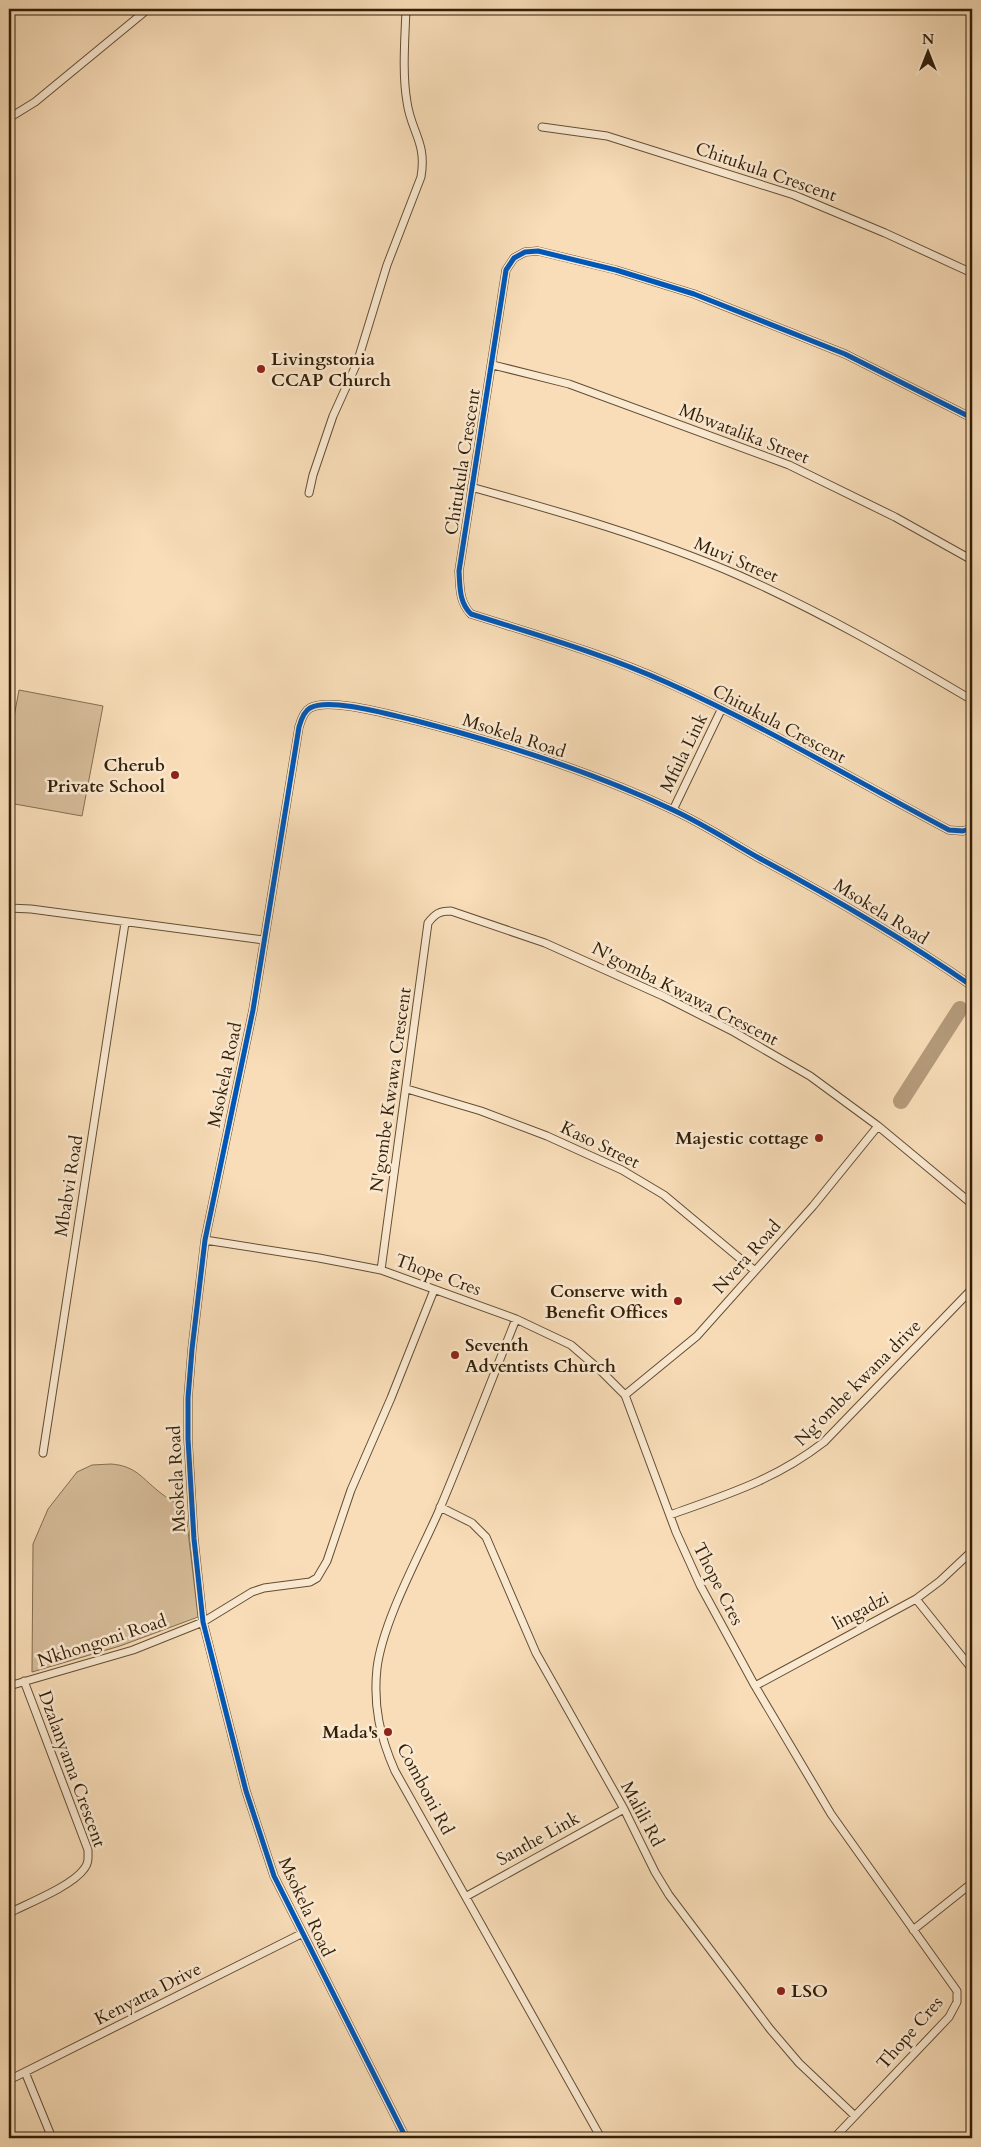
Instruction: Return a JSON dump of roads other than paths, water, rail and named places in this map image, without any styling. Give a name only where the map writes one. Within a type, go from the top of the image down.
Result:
[{"type":"street","points":[[9,118],[35,102],[148,9]]},
{"type":"street","points":[[309,493],[313,475],[333,416],[357,363],[387,265],[421,177],[423,166],[421,144],[406,103],[406,9]]},
{"type":"street","name":"Chitukula Crescent","points":[[542,127],[607,136],[778,189],[886,233],[972,273]]},
{"type":"street","name":"Chitukula Crescent","points":[[972,418],[846,354],[694,294],[616,270],[538,250],[519,255],[508,266],[459,571],[462,597],[467,609],[472,614],[607,658],[722,708],[949,830],[964,831],[972,828]]},
{"type":"street","name":"Mbwatalika Street","points":[[493,365],[569,384],[789,465],[895,517],[972,560]]},
{"type":"street","name":"Muvi Street","points":[[471,487],[548,508],[618,531],[736,575],[893,654],[972,700]]},
{"type":"street","name":"Msokela Road","points":[[406,2138],[274,1876],[246,1790],[203,1622],[194,1539],[188,1439],[192,1349],[204,1240],[253,1010],[299,727],[303,715],[309,708],[320,704],[334,703],[399,716],[456,731],[577,770],[674,810],[863,915],[972,986]]},
{"type":"street","name":"Mfula Link","points":[[674,810],[722,708]]},
{"type":"street","points":[[9,908],[31,909],[264,940]]},
{"type":"street","name":"N'gomba Kwawa Crescent","points":[[434,915],[442,911],[451,911],[545,943],[663,996],[734,1032],[810,1076],[878,1126],[972,1204]]},
{"type":"street","name":"N'gombe Kwawa Crescent","points":[[382,1270],[428,923],[434,915]]},
{"type":"street","name":"Mbabvi Road","points":[[43,1453],[125,923]]},
{"type":"street","name":"Kaso Street","points":[[407,1089],[481,1111],[538,1133],[622,1170],[664,1195],[755,1271]]},
{"type":"street","name":"Nvera Road","points":[[625,1395],[697,1336],[823,1195],[878,1126]]},
{"type":"street","name":"Thope Cres","points":[[204,1240],[382,1270],[516,1319],[571,1345],[586,1356],[625,1395],[670,1515],[700,1585],[756,1686],[831,1814],[954,1985],[958,1996],[958,2002],[948,2017],[834,2138]]},
{"type":"street","name":"Nkhongoni Road","points":[[9,1686],[132,1650],[203,1622],[252,1592],[264,1588],[310,1582],[317,1578],[327,1561],[351,1490],[434,1290]]},
{"type":"street","name":"Ng'ombe kwana drive","points":[[670,1515],[756,1483],[800,1461],[824,1442],[972,1290]]},
{"type":"street","name":"Comboni Rd","points":[[516,1319],[440,1507],[385,1634],[378,1667],[375,1698],[379,1730],[395,1771],[467,1896],[601,2138]]},
{"type":"street","name":"Malili Rd","points":[[440,1507],[472,1523],[486,1537],[536,1653],[624,1810],[668,1895],[770,2029],[799,2063],[855,2116]]},
{"type":"street","name":"lingadzi","points":[[756,1686],[916,1599],[940,1581],[972,1551]]},
{"type":"street","points":[[916,1599],[972,1669]]},
{"type":"street","name":"Dzalanyama Crescent","points":[[9,1913],[75,1879],[89,1861],[88,1850],[24,1681]]},
{"type":"street","name":"Santhe Link","points":[[467,1896],[624,1810]]},
{"type":"street","points":[[913,1930],[972,1883]]},
{"type":"street","name":"Kenyatta Drive","points":[[9,2080],[302,1934]]},
{"type":"street","points":[[25,2072],[52,2138]]},
{"type":"waterway","points":[[901,1101],[960,1009]]},
{"type":"place","name":"Livingstonia CCAP Church","points":[[261,369]]},
{"type":"place","name":"Cherub Private School","points":[[175,775]]},
{"type":"place","name":"Majestic cottage","points":[[819,1138]]},
{"type":"place","name":"Conserve with Benefit Offices","points":[[678,1301]]},
{"type":"place","name":"Seventh Adventists Church","points":[[455,1355]]},
{"type":"place","name":"Mada's","points":[[388,1732]]},
{"type":"place","name":"LSO","points":[[781,1991]]}]
